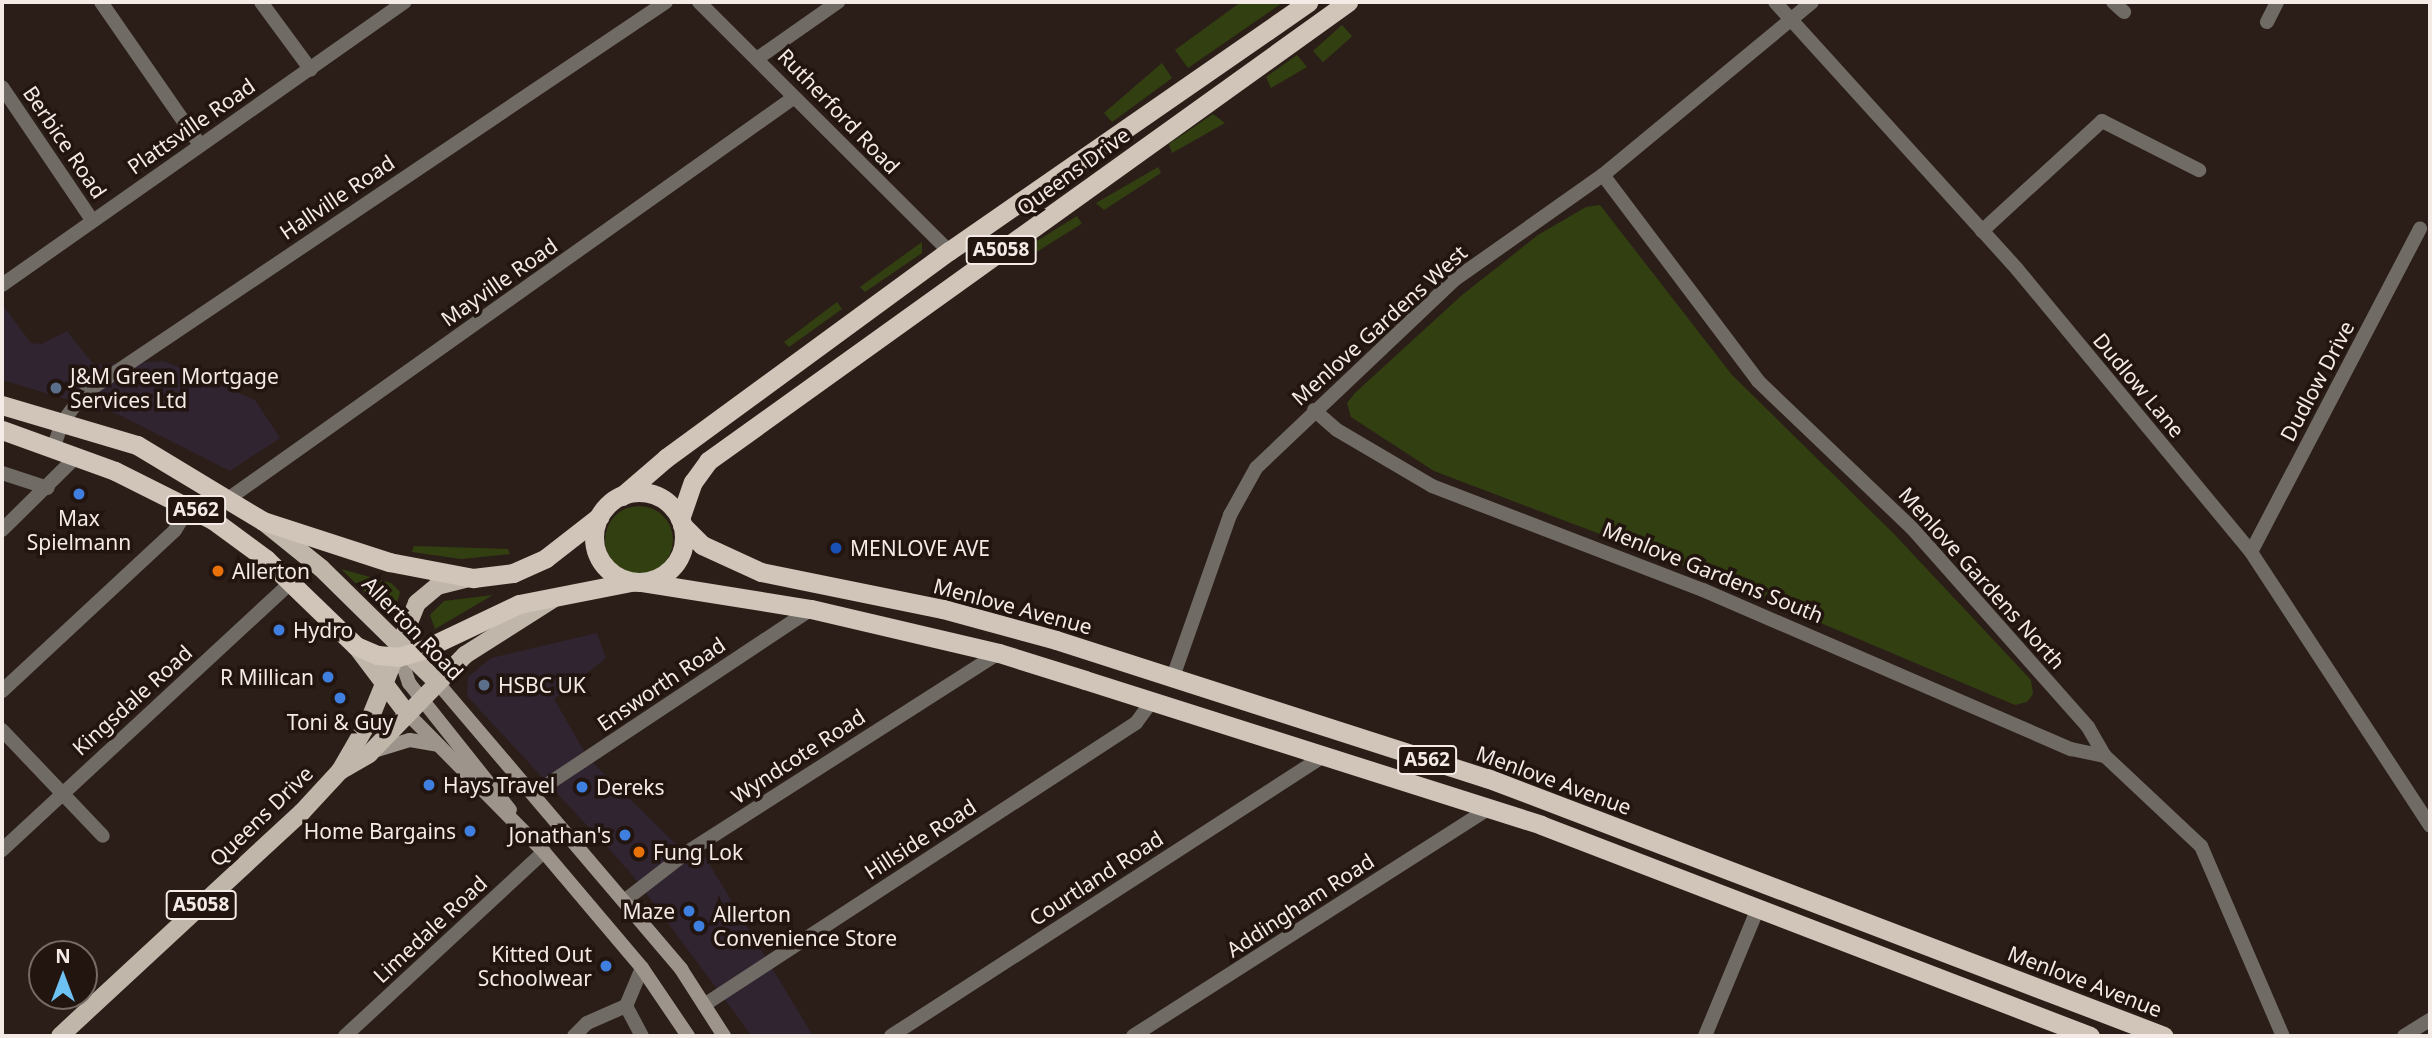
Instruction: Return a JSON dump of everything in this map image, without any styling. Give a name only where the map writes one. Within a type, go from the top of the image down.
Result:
[{"type":"highway","name":"Queens Drive","points":[[622,496],[666,458],[949,251],[1308,2]]},
{"type":"highway","name":"Queens Drive","points":[[681,522],[693,482],[714,457],[1348,2]]},
{"type":"highway","name":"Allerton Road","points":[[2,405],[149,450],[263,521]]},
{"type":"highway","name":"A562","points":[[2,430],[54,446],[190,506],[240,538],[292,582],[356,646],[400,653]]},
{"type":"highway","name":"A562","points":[[263,521],[380,560],[473,578],[513,573],[546,558],[622,496],[636,493],[662,499],[681,522],[684,537],[676,562],[667,572],[636,582]]},
{"type":"highway","name":"A562","points":[[600,516],[594,543],[598,556],[606,568],[636,582],[811,609],[999,653],[1489,808],[2090,1036]]},
{"type":"highway","name":"Menlove Avenue","points":[[681,522],[711,551],[761,572],[943,610],[1173,677],[1487,778],[2164,1036]]},
{"type":"highway","name":"Queens Drive","points":[[400,653],[490,614],[556,597],[636,582]]},
{"type":"main road","name":"Allerton Road","points":[[263,521],[321,568],[400,653],[437,682],[624,901],[704,1005],[724,1036]]},
{"type":"main road","name":"Queens Drive","points":[[60,1036],[302,812],[340,771],[369,720],[383,680],[400,653],[426,592],[473,578]]},
{"type":"main road","name":"Queens Drive","points":[[340,771],[369,754],[420,698],[487,638],[556,597]]},
{"type":"main road","points":[[356,646],[406,712],[544,852],[642,968],[688,1036]]},
{"type":"main road","points":[[400,653],[402,672],[420,698],[492,782],[522,828]]},
{"type":"main road","points":[[369,754],[410,740],[439,746]]},
{"type":"street","points":[[101,2],[200,145]]},
{"type":"street","points":[[261,2],[311,70]]},
{"type":"street","name":"Plattsville Road","points":[[2,285],[405,2]]},
{"type":"street","name":"Hallville Road","points":[[54,446],[62,423],[82,395],[666,2]]},
{"type":"street","name":"Rutherford Road","points":[[699,2],[949,251]]},
{"type":"street","points":[[758,58],[838,2]]},
{"type":"street","name":"Dudlow Lane","points":[[1775,2],[1982,231],[2251,552],[2430,826]]},
{"type":"street","name":"Menlove Gardens West","points":[[1173,677],[1230,515],[1256,467],[1454,280],[1602,175],[1793,21],[1812,2]]},
{"type":"street","points":[[2267,22],[2277,2]]},
{"type":"street","name":"Berbice Road","points":[[2,88],[92,220]]},
{"type":"street","name":"Mayville Road","points":[[228,499],[793,98]]},
{"type":"street","points":[[1982,231],[2102,121],[2199,170]]},
{"type":"street","name":"Menlove Gardens North","points":[[1602,175],[1758,381],[1912,528],[2088,727],[2105,756],[2201,846],[2283,1036]]},
{"type":"street","name":"Dudlow Drive","points":[[2251,552],[2420,229]]},
{"type":"street","name":"Menlove Gardens South","points":[[1314,410],[1337,430],[1432,486],[1680,580],[2071,749],[2105,756]]},
{"type":"street","points":[[2,530],[48,488],[77,456]]},
{"type":"street","points":[[2,473],[48,488]]},
{"type":"street","points":[[2,691],[175,530],[190,506]]},
{"type":"street","name":"Kingsdale Road","points":[[2,850],[292,582]]},
{"type":"street","name":"Ensworth Road","points":[[533,794],[811,609]]},
{"type":"street","name":"Wyndcote Road","points":[[624,901],[686,853],[999,653]]},
{"type":"street","name":"Hillside Road","points":[[704,1005],[1136,723],[1152,701]]},
{"type":"street","points":[[2,730],[103,836]]},
{"type":"street","name":"Courtland Road","points":[[891,1036],[1325,755]]},
{"type":"street","name":"Addingham Road","points":[[1133,1036],[1489,808]]},
{"type":"street","name":"Limedale Road","points":[[345,1036],[544,852]]},
{"type":"street","points":[[1705,1036],[1758,908]]},
{"type":"street","points":[[575,1036],[587,1024],[626,1006],[642,968]]},
{"type":"street","points":[[626,1006],[642,1036]]},
{"type":"street","points":[[2404,1036],[2430,1020]]},
{"type":"shaded area","points":[[2,304],[31,343],[41,344],[67,331],[94,365],[164,361],[255,400],[280,438],[230,471],[117,414],[2,380]]},
{"type":"shaded area","points":[[597,633],[606,658],[554,699],[588,758],[688,856],[702,852],[813,1036],[752,1036],[630,872],[467,696],[468,677],[491,658]]},
{"type":"green space","points":[[1241,2],[1282,3],[1188,68],[1175,50]]},
{"type":"green space","points":[[1342,25],[1352,36],[1323,62],[1313,51]]},
{"type":"green space","points":[[1297,55],[1307,67],[1271,88],[1266,77]]},
{"type":"green space","points":[[1162,63],[1172,78],[1112,122],[1104,113]]},
{"type":"green space","points":[[1213,114],[1225,123],[1172,153],[1169,144]]},
{"type":"green space","points":[[1158,167],[1161,173],[1104,210],[1096,203]]},
{"type":"green space","points":[[1600,205],[1732,375],[1894,534],[2031,680],[2033,694],[2027,702],[2015,705],[1700,572],[1434,471],[1351,417],[1347,403],[1355,393],[1461,296],[1538,235],[1586,207]]},
{"type":"green space","points":[[1077,216],[1082,224],[1018,263],[1013,256]]},
{"type":"green space","points":[[922,242],[922,253],[865,292],[860,287]]},
{"type":"green space","points":[[837,302],[842,309],[789,347],[784,342]]},
{"type":"green space","points":[[632,506],[646,506],[658,511],[668,521],[673,540],[668,559],[658,569],[646,574],[632,574],[620,569],[610,559],[605,547],[605,533],[610,521],[620,511]]},
{"type":"green space","points":[[414,546],[508,549],[510,554],[461,559],[412,552]]},
{"type":"green space","points":[[341,569],[391,583],[400,592],[395,612],[387,613]]},
{"type":"green space","points":[[493,595],[435,629],[430,615],[444,601]]},
{"type":"place","name":"J&M Green Mortgage Services Ltd","points":[[56,388]]},
{"type":"place","name":"Max Spielmann","points":[[79,494]]},
{"type":"place","name":"MENLOVE AVE","points":[[836,548]]},
{"type":"place","name":"Allerton","points":[[218,571]]},
{"type":"place","name":"Hydro","points":[[279,630]]},
{"type":"place","name":"R Millican","points":[[328,677]]},
{"type":"place","name":"HSBC UK","points":[[484,685]]},
{"type":"place","name":"Toni & Guy","points":[[340,698]]},
{"type":"place","name":"Hays Travel","points":[[429,785]]},
{"type":"place","name":"Dereks","points":[[582,787]]},
{"type":"place","name":"Home Bargains","points":[[470,831]]},
{"type":"place","name":"Jonathan's","points":[[625,835]]},
{"type":"place","name":"Fung Lok","points":[[639,852]]},
{"type":"place","name":"Maze","points":[[689,911]]},
{"type":"place","name":"Allerton Convenience Store","points":[[699,926]]},
{"type":"place","name":"Kitted Out Schoolwear","points":[[606,966]]}]
